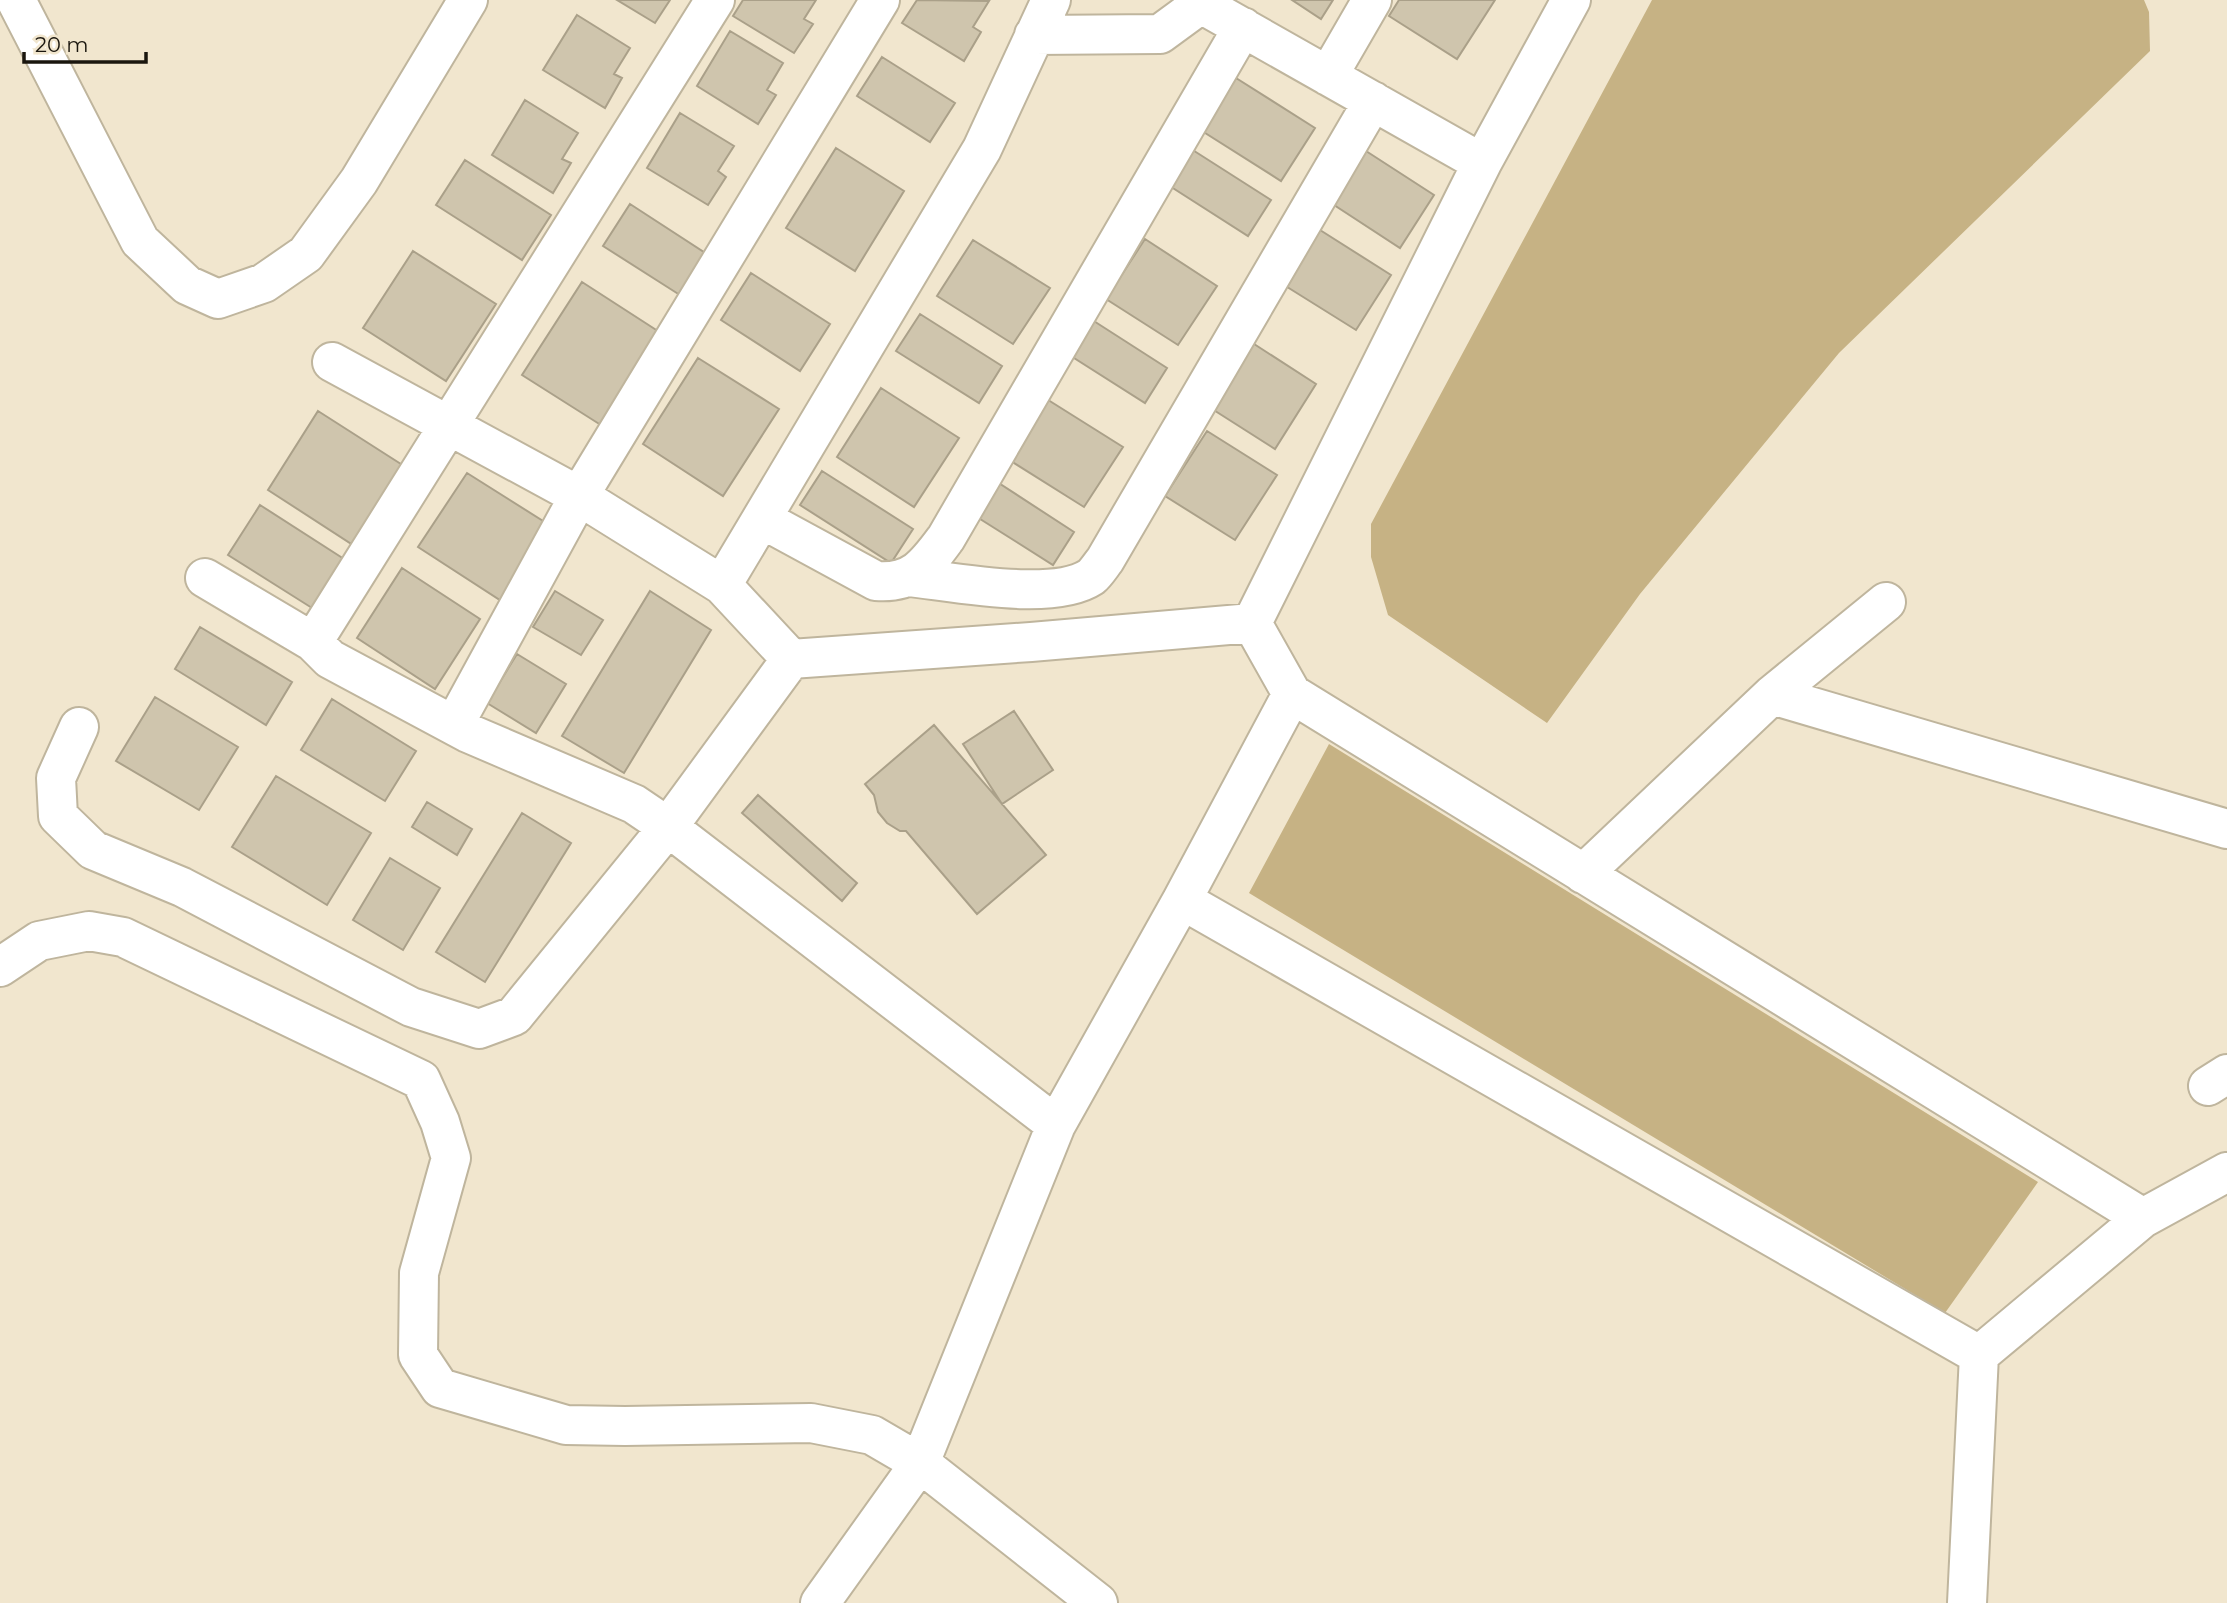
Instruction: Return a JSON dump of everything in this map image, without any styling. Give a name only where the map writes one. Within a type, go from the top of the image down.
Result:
[{"type":"street","points":[[16,0],[141,241],[187,285],[218,299],[264,283],[306,254],[359,181],[468,0]]},
{"type":"street","points":[[313,642],[715,0]]},
{"type":"street","points":[[454,725],[579,496],[880,0]]},
{"type":"street","points":[[722,585],[982,149],[1051,0]]},
{"type":"street","points":[[1328,76],[1372,0]]},
{"type":"street","points":[[1252,623],[1482,163],[1571,0]]},
{"type":"street","points":[[1034,36],[1160,34],[1202,2],[1482,163]]},
{"type":"street","points":[[909,577],[929,561],[946,538],[1243,27]]},
{"type":"street","points":[[762,519],[876,581],[891,582],[909,577],[1009,589],[1046,589],[1072,585],[1092,576],[1105,560],[1373,101]]},
{"type":"street","points":[[332,362],[579,496],[722,585],[791,659]]},
{"type":"street","points":[[205,578],[313,642],[331,659],[454,725],[634,804],[668,827],[1056,1125]]},
{"type":"street","points":[[1583,874],[1772,695],[1885,602]]},
{"type":"street","points":[[79,727],[56,778],[58,816],[93,850],[181,887],[411,1007],[480,1029],[514,1016],[668,827],[791,659],[1252,623]]},
{"type":"street","points":[[1252,623],[1292,694],[2143,1218]]},
{"type":"street","points":[[820,1603],[920,1463],[1056,1125],[1182,900],[1292,694]]},
{"type":"street","points":[[1772,695],[2227,829]]},
{"type":"street","points":[[1182,900],[1979,1355]]},
{"type":"street","points":[[0,967],[39,941],[89,931],[123,937],[421,1080],[440,1122],[451,1158],[419,1273],[418,1355],[440,1388],[566,1425],[811,1423],[872,1435],[920,1463],[1098,1603]]},
{"type":"street","points":[[1967,1603],[1979,1355],[2143,1218],[2227,1172]]},
{"type":"shaded area","points":[[1652,0],[2144,0],[2149,12],[2150,51],[1839,353],[1640,594],[1547,723],[1388,615],[1371,557],[1371,524]]},
{"type":"shaded area","points":[[1329,744],[2038,1182],[1945,1313],[1249,893]]},
{"type":"building","points":[[617,0],[670,0],[655,23]]},
{"type":"building","points":[[743,0],[816,0],[804,19],[813,24],[794,53],[733,16]]},
{"type":"building","points":[[917,0],[989,1],[973,27],[981,32],[964,61],[902,23]]},
{"type":"building","points":[[1292,0],[1333,0],[1321,19]]},
{"type":"building","points":[[1399,0],[1495,0],[1457,59],[1389,16]]},
{"type":"building","points":[[577,15],[630,48],[614,74],[622,78],[605,108],[543,70]]},
{"type":"building","points":[[730,31],[783,63],[767,90],[776,95],[758,124],[697,86]]},
{"type":"building","points":[[882,57],[955,103],[930,142],[857,96]]},
{"type":"building","points":[[1236,78],[1315,128],[1281,181],[1202,131]]},
{"type":"building","points":[[525,100],[578,133],[562,159],[571,163],[553,193],[492,155]]},
{"type":"building","points":[[680,113],[734,146],[718,171],[726,177],[708,205],[647,168]]},
{"type":"building","points":[[1188,147],[1271,200],[1248,236],[1165,183]]},
{"type":"building","points":[[836,148],[904,191],[855,271],[786,228]]},
{"type":"building","points":[[1366,151],[1434,195],[1400,248],[1331,203]]},
{"type":"building","points":[[465,160],[551,215],[522,260],[436,205]]},
{"type":"building","points":[[630,204],[710,256],[683,297],[603,246]]},
{"type":"building","points":[[1320,230],[1391,275],[1356,330],[1284,285]]},
{"type":"building","points":[[1145,239],[1217,286],[1178,345],[1106,299]]},
{"type":"building","points":[[973,240],[1050,288],[1013,344],[937,296]]},
{"type":"building","points":[[413,251],[496,304],[446,381],[363,328]]},
{"type":"building","points":[[751,273],[830,324],[800,371],[721,320]]},
{"type":"building","points":[[582,282],[664,335],[604,427],[522,375]]},
{"type":"building","points":[[920,314],[1002,366],[979,403],[896,351]]},
{"type":"building","points":[[1086,316],[1167,368],[1145,403],[1063,351]]},
{"type":"building","points":[[1251,342],[1316,384],[1275,449],[1209,407]]},
{"type":"building","points":[[698,358],[779,409],[723,496],[643,444]]},
{"type":"building","points":[[881,388],[959,438],[914,507],[837,457]]},
{"type":"building","points":[[1045,398],[1123,447],[1084,507],[1006,458]]},
{"type":"building","points":[[318,411],[404,466],[353,545],[268,490]]},
{"type":"building","points":[[1207,431],[1277,475],[1235,540],[1165,496]]},
{"type":"building","points":[[822,471],[913,529],[891,563],[800,505]]},
{"type":"building","points":[[467,473],[551,526],[503,602],[418,547]]},
{"type":"building","points":[[991,478],[1074,532],[1053,565],[969,512]]},
{"type":"building","points":[[260,505],[344,559],[312,608],[228,555]]},
{"type":"building","points":[[402,568],[480,619],[435,689],[357,638]]},
{"type":"building","points":[[555,591],[603,620],[581,655],[533,627]]},
{"type":"building","points":[[650,591],[711,630],[624,773],[562,736]]},
{"type":"building","points":[[200,627],[292,682],[266,725],[175,669]]},
{"type":"building","points":[[517,654],[566,684],[536,733],[487,703]]},
{"type":"building","points":[[155,697],[238,747],[199,810],[116,761]]},
{"type":"building","points":[[332,699],[416,751],[385,801],[301,750]]},
{"type":"building","points":[[1014,711],[1053,770],[1002,804],[963,744]]},
{"type":"building","points":[[934,725],[1046,855],[977,914],[906,831],[900,831],[887,823],[878,812],[874,795],[865,784]]},
{"type":"building","points":[[276,776],[371,833],[327,905],[232,847]]},
{"type":"building","points":[[758,795],[857,883],[842,901],[742,813]]},
{"type":"building","points":[[427,802],[472,829],[457,855],[412,827]]},
{"type":"building","points":[[522,813],[571,843],[485,982],[436,952]]},
{"type":"building","points":[[390,858],[440,888],[403,950],[353,920]]}]
